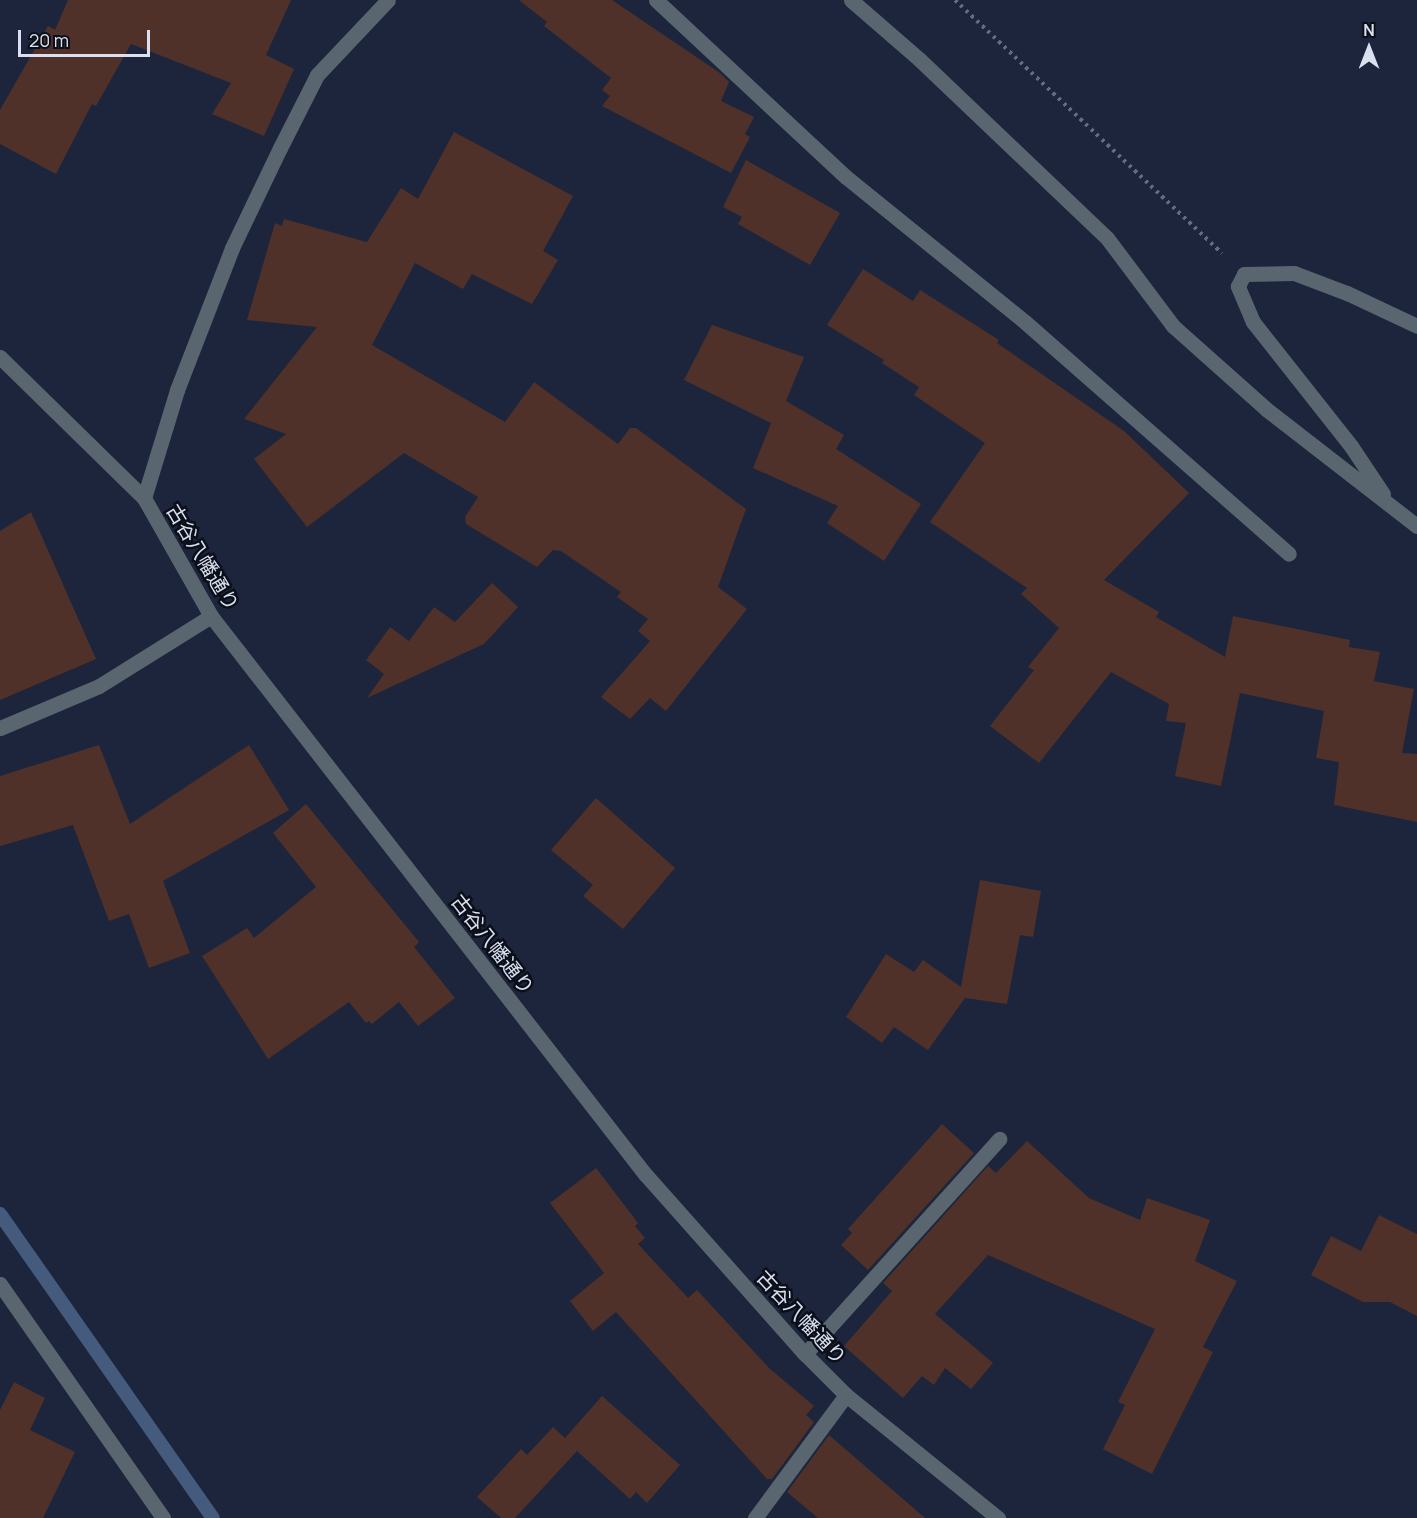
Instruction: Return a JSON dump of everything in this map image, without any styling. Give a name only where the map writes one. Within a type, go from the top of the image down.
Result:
[{"type":"street","points":[[144,498],[177,390],[232,248],[280,148],[317,75],[388,0]]},
{"type":"street","points":[[656,0],[846,177],[1025,322],[1289,554]]},
{"type":"street","points":[[851,0],[920,60],[1107,238],[1173,326],[1266,409],[1417,526]]},
{"type":"street","points":[[1391,507],[1351,446],[1253,322],[1238,286],[1244,274],[1294,273],[1347,292],[1417,326]]},
{"type":"street","name":"古谷八幡通り","points":[[0,357],[144,498],[211,616],[645,1174],[805,1354],[846,1395],[991,1516]]},
{"type":"street","points":[[0,728],[99,686],[211,616]]},
{"type":"street","points":[[805,1354],[999,1139]]},
{"type":"street","points":[[0,1284],[164,1518]]},
{"type":"street","points":[[755,1518],[846,1395]]},
{"type":"path","points":[[955,0],[1244,274]]},
{"type":"building","points":[[68,0],[291,0],[266,55],[294,69],[264,136],[212,114],[231,83],[131,44],[96,106],[92,104],[56,174],[0,144],[0,110],[48,26],[55,30]]},
{"type":"building","points":[[519,0],[612,0],[720,73],[729,82],[721,101],[754,117],[745,134],[750,137],[731,173],[602,106],[610,96],[602,90],[611,78],[544,26],[547,22]]},
{"type":"building","points":[[454,132],[573,196],[543,251],[558,260],[532,304],[472,274],[463,289],[415,263],[372,345],[505,422],[534,382],[618,444],[630,428],[636,428],[746,509],[718,587],[747,609],[666,711],[650,698],[630,719],[601,697],[650,641],[638,631],[648,619],[617,597],[621,592],[561,551],[553,550],[537,567],[466,524],[465,517],[478,497],[404,453],[307,527],[254,459],[286,434],[244,419],[317,327],[247,320],[275,223],[282,226],[284,219],[367,242],[401,188],[418,199]]},
{"type":"building","points":[[746,160],[840,213],[810,265],[738,224],[742,217],[723,207]]},
{"type":"building","points":[[863,269],[913,301],[920,290],[999,340],[997,343],[1124,431],[1189,493],[1104,580],[1159,612],[1156,617],[1225,657],[1233,616],[1350,640],[1349,647],[1380,652],[1374,681],[1414,689],[1402,753],[1417,754],[1417,822],[1334,805],[1339,762],[1316,758],[1324,711],[1240,693],[1221,786],[1175,776],[1186,723],[1166,721],[1169,704],[1111,672],[1039,763],[990,726],[1034,670],[1028,667],[1059,628],[1021,594],[1027,588],[930,522],[985,443],[914,395],[919,387],[882,363],[884,360],[827,325]]},
{"type":"building","points":[[712,325],[804,357],[786,401],[844,435],[836,449],[921,504],[884,561],[827,523],[838,506],[753,468],[771,423],[684,380]]},
{"type":"building","points":[[31,512],[96,659],[0,700],[0,531]]},
{"type":"building","points":[[492,583],[518,607],[484,644],[367,698],[384,674],[366,660],[390,627],[409,641],[434,607],[455,622]]},
{"type":"building","points":[[99,745],[130,824],[249,745],[289,810],[163,881],[190,953],[149,968],[129,914],[109,921],[73,825],[0,846],[0,776]]},
{"type":"building","points":[[596,798],[675,868],[623,929],[583,896],[593,885],[551,850]]},
{"type":"building","points":[[306,804],[419,942],[414,947],[455,998],[418,1026],[399,1002],[372,1024],[369,1021],[366,1023],[349,1002],[268,1059],[202,956],[247,928],[254,938],[316,887],[273,833]]},
{"type":"building","points":[[980,880],[1041,891],[1033,937],[1020,935],[1007,1004],[965,998],[928,1050],[894,1027],[882,1043],[846,1017],[886,954],[914,972],[923,960],[961,987]]},
{"type":"building","points":[[942,1124],[974,1153],[868,1270],[841,1245],[852,1233],[848,1229]]},
{"type":"building","points":[[1027,1141],[1089,1198],[1140,1220],[1147,1198],[1210,1220],[1195,1261],[1237,1281],[1203,1347],[1213,1352],[1152,1474],[1103,1449],[1125,1405],[1118,1402],[1155,1329],[988,1255],[935,1314],[993,1363],[971,1389],[945,1368],[934,1385],[922,1376],[903,1398],[844,1346],[892,1291],[883,1283],[988,1166],[996,1173]]},
{"type":"building","points":[[596,1168],[638,1223],[635,1226],[645,1238],[638,1244],[688,1298],[697,1290],[769,1368],[814,1406],[806,1415],[814,1422],[772,1479],[767,1479],[616,1312],[593,1331],[570,1301],[604,1273],[550,1203]]},
{"type":"building","points":[[1379,1215],[1417,1234],[1417,1316],[1390,1302],[1363,1302],[1311,1275],[1331,1236],[1361,1251]]},
{"type":"building","points":[[14,1382],[45,1398],[30,1430],[75,1452],[43,1518],[0,1518],[0,1410]]},
{"type":"building","points":[[602,1396],[680,1465],[647,1503],[636,1492],[630,1499],[577,1451],[515,1518],[501,1518],[477,1497],[521,1449],[527,1455],[553,1427],[565,1438]]},
{"type":"building","points":[[829,1435],[925,1518],[818,1518],[787,1492]]},
{"type":"waterway","points":[[0,1214],[213,1518]]}]
